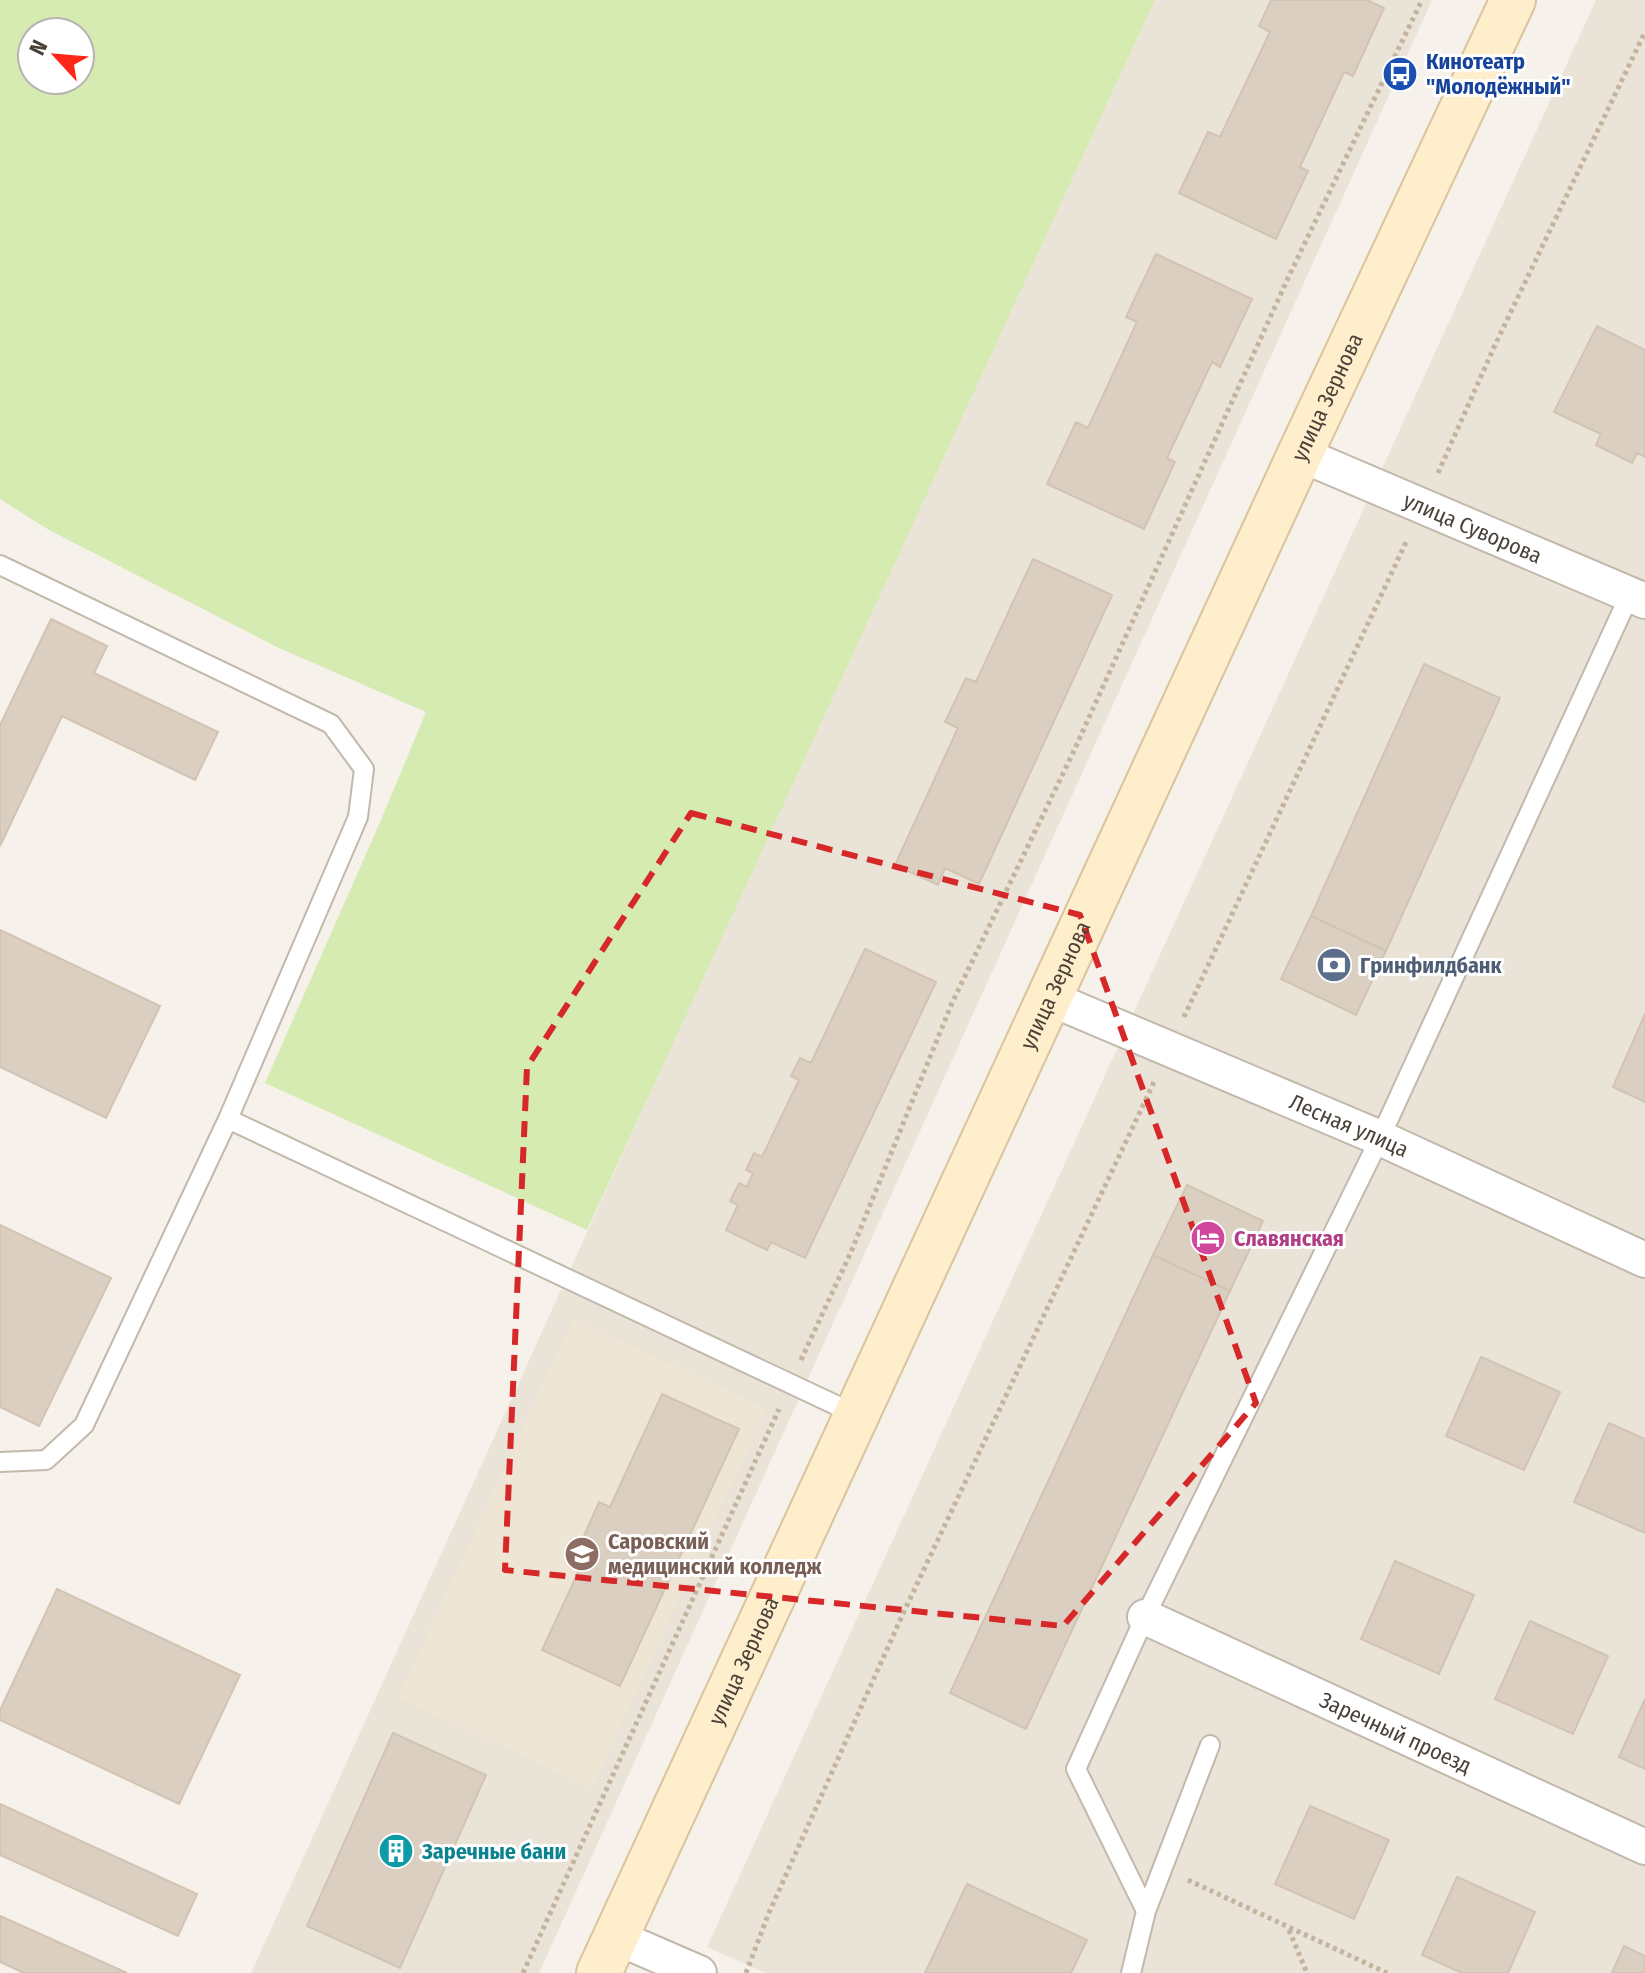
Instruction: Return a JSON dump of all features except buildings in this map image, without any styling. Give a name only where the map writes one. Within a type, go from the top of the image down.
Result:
[{"type":"main road","name":"улица Зернова","points":[[607,1955],[1513,0]]},
{"type":"street","name":"улица Суворова","points":[[1300,454],[1637,598]]},
{"type":"street","name":"Лесная улица","points":[[1049,998],[1380,1138],[1645,1260]]},
{"type":"street","name":"Заречный проезд","points":[[1145,1617],[1645,1847]]},
{"type":"street","points":[[607,1955],[699,1973]]},
{"type":"lane","points":[[0,565],[331,724],[364,769],[358,817],[228,1119],[84,1425],[46,1460],[0,1462]]},
{"type":"lane","points":[[1146,1911],[1076,1769],[1145,1617],[1380,1138],[1637,598]]},
{"type":"lane","points":[[228,1119],[857,1415]]},
{"type":"lane","points":[[1131,1973],[1146,1911],[1210,1745]]},
{"type":"path","points":[[523,1973],[851,1252],[952,1003],[1072,755],[1288,278],[1422,0]]},
{"type":"path","points":[[746,1973],[768,1915],[901,1618],[1423,506],[1495,345],[1645,32]]},
{"type":"path","points":[[1162,1868],[1387,1973]]},
{"type":"path","points":[[1288,1928],[1307,1973]]},
{"type":"highlighted area","points":[[691,813],[1080,915],[1256,1403],[1063,1626],[505,1570],[527,1067]]},
{"type":"shaded area","points":[[1155,0],[1432,0],[539,1973],[251,1973],[673,1043]]},
{"type":"shaded area","points":[[1596,0],[1645,0],[1645,1973],[765,1973],[707,1947]]},
{"type":"shaded area","name":"Саровский медицинский колледж","points":[[573,1319],[767,1409],[592,1788],[398,1698]]},
{"type":"green space","points":[[0,0],[1155,0],[587,1230],[265,1083],[426,712],[279,648],[49,530],[0,499]]},
{"type":"place","name":"Кинотеатр \"Молодёжный\"","points":[[1400,74]]},
{"type":"place","name":"Гринфилдбанк","points":[[1334,965]]},
{"type":"place","name":"Славянская","points":[[1208,1238]]},
{"type":"place","name":"Саровский медицинский колледж","points":[[582,1554]]},
{"type":"place","name":"Заречные бани","points":[[396,1851]]}]
